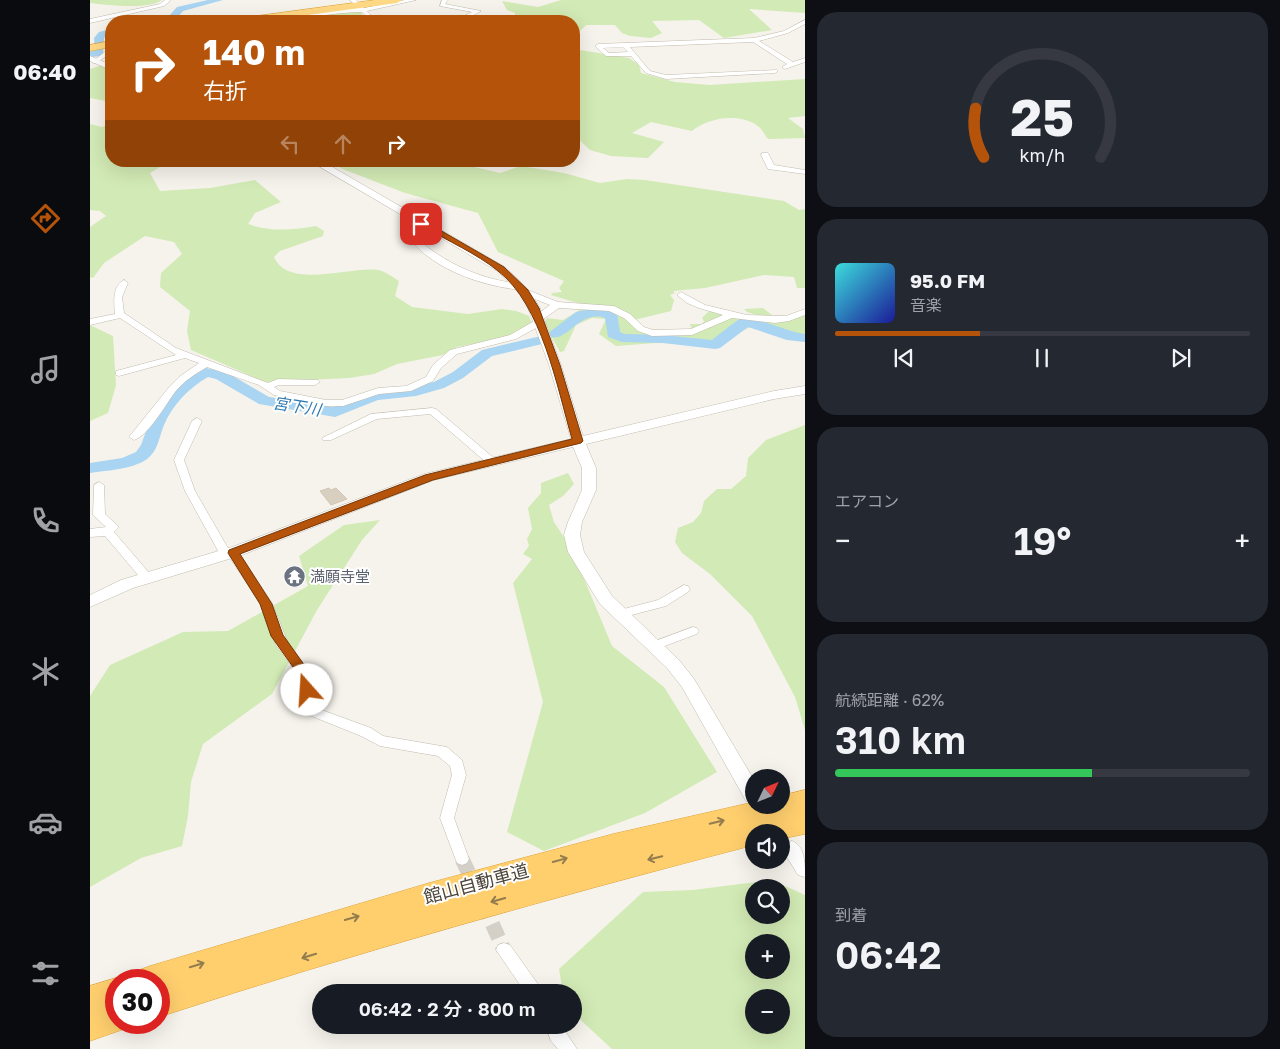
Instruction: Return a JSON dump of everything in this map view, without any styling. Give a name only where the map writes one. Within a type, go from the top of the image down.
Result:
[{"type":"highway","points":[[286,15],[398,0]]},
{"type":"highway","points":[[92,54],[105,49]]},
{"type":"highway","name":"館山自動車道","points":[[170,974],[438,893],[613,846],[805,801]]},
{"type":"highway","points":[[790,826],[805,823]]},
{"type":"highway","name":"館山自動車道","points":[[170,1000],[434,918],[562,882],[745,836]]},
{"type":"highway","points":[[90,1000],[105,995]]},
{"type":"highway","points":[[90,1026],[105,1021]]},
{"type":"street","points":[[117,15],[162,5],[168,0]]},
{"type":"street","points":[[307,15],[346,10],[358,5],[413,0]]},
{"type":"street","points":[[445,0],[442,5],[478,11],[470,15]]},
{"type":"street","points":[[358,5],[367,15]]},
{"type":"street","points":[[90,21],[105,18]]},
{"type":"street","points":[[633,54],[608,55],[598,46],[754,40],[784,33],[805,22]]},
{"type":"street","points":[[637,44],[642,37]]},
{"type":"street","points":[[754,40],[792,64]]},
{"type":"street","points":[[625,45],[648,72],[670,77],[775,73],[805,60]]},
{"type":"street","points":[[92,54],[105,64]]},
{"type":"street","points":[[765,155],[771,167],[805,172]]},
{"type":"street","points":[[325,167],[501,269],[523,290],[539,320],[578,441],[589,468],[588,495],[574,522],[573,543],[594,582],[620,614],[654,646],[688,683],[745,782]]},
{"type":"street","points":[[423,223],[419,226],[418,244],[428,251],[478,279],[523,290],[557,305],[611,308],[627,316],[641,329],[652,333],[692,332],[731,315]]},
{"type":"street","points":[[124,283],[120,288],[118,297],[121,315],[173,350],[268,386],[284,395],[326,404],[343,402],[383,390],[408,389],[430,379],[433,370],[453,352],[462,348],[509,338],[539,320],[557,305]]},
{"type":"street","points":[[681,295],[705,308],[731,315],[778,319],[788,318],[805,312]]},
{"type":"street","points":[[90,322],[121,315]]},
{"type":"street","points":[[119,373],[185,354]]},
{"type":"street","points":[[134,437],[146,425],[171,388],[181,379],[206,363]]},
{"type":"street","points":[[268,386],[278,382],[314,382]]},
{"type":"street","points":[[90,602],[112,590],[230,554],[429,477],[774,394],[805,390]]},
{"type":"street","points":[[327,438],[375,416],[432,411],[491,461]]},
{"type":"street","points":[[197,422],[179,460],[182,474],[190,491],[230,554],[266,604],[282,645],[299,666],[306,686],[309,707],[314,712],[349,725],[380,741],[442,751],[456,764],[459,775],[447,818],[462,858]]},
{"type":"street","points":[[90,533],[108,532],[114,527],[99,515],[99,484]]},
{"type":"street","points":[[108,532],[147,578]]},
{"type":"street","points":[[620,614],[662,603],[684,589]]},
{"type":"street","points":[[654,646],[693,632]]},
{"type":"street","points":[[792,849],[805,869]]},
{"type":"street","points":[[504,950],[528,984]]},
{"type":"street","points":[[559,1034],[569,1049]]},
{"type":"green space","points":[[90,0],[162,0],[147,5],[127,6],[90,3]]},
{"type":"green space","points":[[561,0],[805,0],[805,13],[749,9],[772,30],[724,38],[699,20],[652,21],[662,33],[651,38],[630,36],[622,33],[615,25],[586,25],[580,31],[580,15],[515,15],[515,13],[507,10],[502,1],[538,7]]},
{"type":"green space","points":[[359,11],[363,15],[326,15]]},
{"type":"green space","points":[[580,50],[629,58],[639,65],[641,73],[675,82],[710,85],[805,79],[805,116],[788,118],[803,129],[805,138],[768,139],[758,126],[742,119],[734,118],[707,122],[692,131],[651,122],[632,133],[664,142],[648,158],[611,156],[590,150],[580,141]]},
{"type":"green space","points":[[105,64],[105,101],[90,98],[90,69]]},
{"type":"green space","points":[[90,124],[105,126],[105,167],[160,167],[150,173],[160,191],[210,188],[255,180],[281,202],[255,213],[248,224],[282,230],[316,226],[324,231],[323,236],[280,251],[274,257],[281,267],[292,272],[306,275],[378,270],[399,281],[395,296],[412,307],[468,314],[502,309],[516,311],[529,316],[532,324],[503,338],[457,347],[443,355],[397,364],[374,374],[349,378],[265,382],[191,350],[187,331],[190,311],[160,287],[161,273],[182,254],[174,242],[145,236],[104,263],[93,278],[90,277],[90,227],[106,216],[100,211],[90,210]]},
{"type":"green space","points":[[474,167],[500,173],[518,167],[527,167],[564,173],[600,183],[627,179],[645,180],[784,201],[799,210],[805,209],[805,288],[797,288],[794,277],[764,275],[705,288],[673,291],[675,293],[670,295],[674,300],[671,311],[630,321],[641,331],[692,330],[690,324],[702,324],[704,321],[702,318],[710,310],[766,318],[747,312],[744,309],[763,308],[776,318],[805,316],[805,338],[784,337],[752,326],[718,344],[656,343],[616,346],[599,334],[606,319],[592,318],[576,325],[564,351],[560,352],[544,323],[547,318],[563,320],[583,308],[581,304],[551,295],[552,293],[562,292],[559,288],[564,281],[498,252],[478,213],[405,193],[340,168]]},
{"type":"green space","points":[[90,325],[113,336],[116,385],[108,413],[90,421]]},
{"type":"green space","points":[[805,425],[805,730],[795,697],[752,616],[710,574],[682,553],[675,542],[678,528],[693,522],[701,513],[704,501],[717,489],[731,489],[746,476],[748,458],[766,440]]},
{"type":"green space","points":[[568,473],[574,484],[563,496],[549,505],[554,522],[569,545],[612,646],[664,687],[717,772],[645,813],[544,851],[507,832],[543,702],[513,583],[532,559],[523,554],[529,546],[527,539],[532,529],[528,508],[541,493],[541,483]]},
{"type":"green space","points":[[380,520],[362,540],[317,610],[272,694],[203,744],[191,782],[188,816],[182,846],[141,858],[90,887],[90,696],[110,665],[183,632],[228,631],[308,586],[299,556],[344,525]]},
{"type":"green space","points":[[745,883],[745,924],[790,924],[790,888],[805,895],[805,1049],[612,1049],[582,1021],[582,984],[562,984],[559,969],[643,892],[693,890]]},
{"type":"building","points":[[329,488],[331,490],[336,488],[347,499],[331,505],[320,491]]},
{"type":"waterway","points":[[175,15],[180,9],[219,0]]},
{"type":"waterway","points":[[90,54],[100,54],[99,38],[105,33]]},
{"type":"waterway","name":"宮下川","points":[[554,334],[581,315],[595,312],[612,316],[613,334],[622,338],[663,339],[715,345],[737,330],[743,323],[749,323],[792,337],[805,338]]},
{"type":"waterway","name":"宮下川","points":[[90,468],[124,462],[142,455],[147,449],[159,418],[169,402],[190,382],[206,372],[221,375],[264,401],[335,412],[376,396],[416,391],[439,385],[458,375],[487,353],[541,340]]},
{"type":"tunnel","points":[[462,859],[475,886]]},
{"type":"tunnel","points":[[483,903],[504,950]]},
{"type":"place","name":"満願寺堂","points":[[294,576]]},
{"type":"route","points":[[307,690],[299,666],[277,636],[266,604],[233,553],[429,477],[464,467],[578,441],[555,365],[534,308],[525,292],[501,269],[423,223],[421,224]]}]
